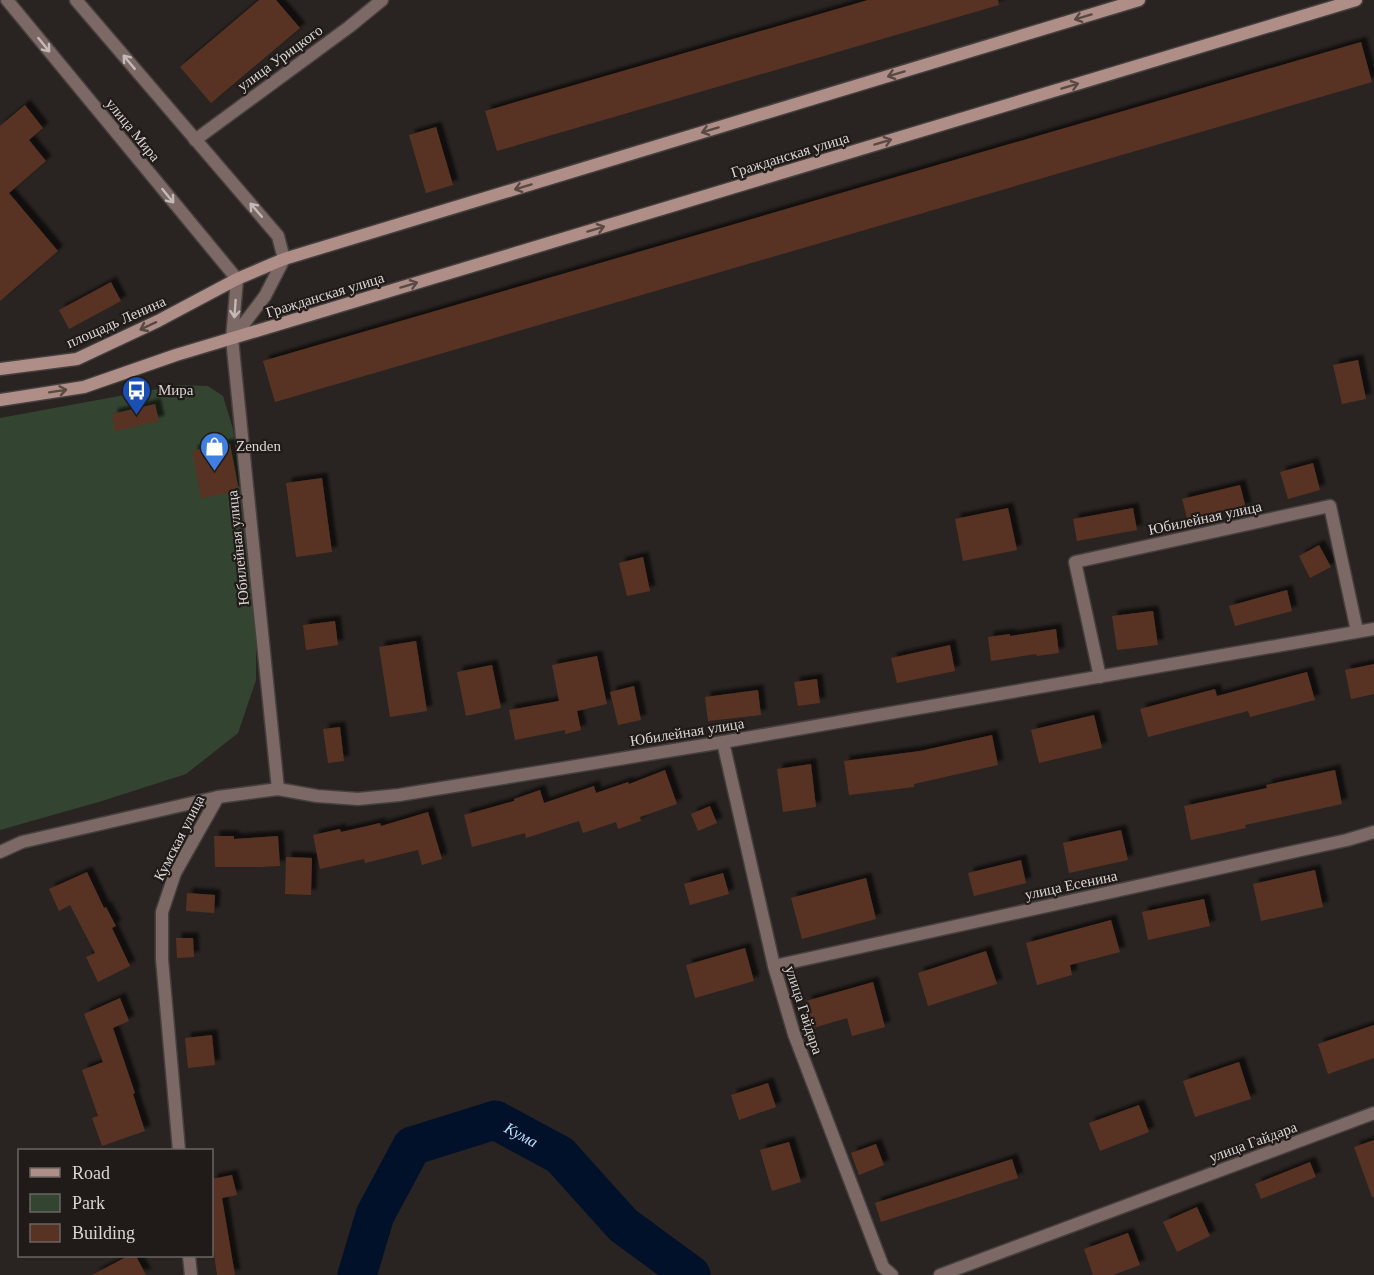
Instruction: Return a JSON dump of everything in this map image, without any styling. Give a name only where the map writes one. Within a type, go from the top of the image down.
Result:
[{"type":"street","name":"улица Мира","points":[[7,0],[237,279]]},
{"type":"street","points":[[0,400],[84,387],[232,339],[265,296],[284,259],[278,236],[76,0]]},
{"type":"street","name":"улица Урицкого","points":[[195,140],[349,27],[382,0]]},
{"type":"street","points":[[237,279],[284,259],[1139,0]]},
{"type":"street","name":"Гражданская улица","points":[[232,339],[1356,0]]},
{"type":"street","name":"Юбилейная улица","points":[[237,279],[232,339],[278,789]]},
{"type":"street","name":"площадь Ленина","points":[[0,369],[77,359],[158,321],[237,279]]},
{"type":"street","name":"Юбилейная улица","points":[[1100,677],[1075,562],[1330,506],[1358,631]]},
{"type":"street","name":"Юбилейная улица","points":[[218,797],[278,789],[317,796],[358,799],[399,795],[723,742],[1374,629]]},
{"type":"street","name":"улица Гайдара","points":[[723,742],[774,966],[794,1034],[883,1267],[892,1275]]},
{"type":"street","name":"Кумская улица","points":[[0,852],[22,842],[218,797]]},
{"type":"street","name":"Кумская улица","points":[[179,1149],[162,959],[162,912],[175,873],[218,797]]},
{"type":"street","name":"улица Есенина","points":[[774,966],[1374,832]]},
{"type":"street","name":"улица Гайдара","points":[[940,1275],[1374,1113]]},
{"type":"street","points":[[189,1257],[191,1275]]},
{"type":"green space","points":[[179,385],[208,386],[223,396],[233,429],[242,487],[256,637],[256,680],[238,733],[186,774],[0,830],[0,418]]},
{"type":"building","points":[[259,0],[276,0],[300,28],[211,103],[180,67]]},
{"type":"building","points":[[868,0],[998,0],[999,5],[497,151],[485,111]]},
{"type":"building","points":[[1361,42],[1372,82],[275,402],[263,361]]},
{"type":"building","points":[[25,105],[43,128],[29,140],[46,161],[9,193],[58,251],[0,301],[0,126]]},
{"type":"building","points":[[436,127],[453,185],[426,193],[409,135]]},
{"type":"building","points":[[111,282],[121,301],[69,329],[59,310]]},
{"type":"building","points":[[1358,360],[1366,399],[1342,404],[1333,365]]},
{"type":"building","points":[[155,404],[159,421],[115,431],[112,414]]},
{"type":"building","name":"Zenden","points":[[230,444],[239,491],[201,498],[192,451]]},
{"type":"building","points":[[1313,463],[1320,490],[1288,499],[1280,472]]},
{"type":"building","points":[[322,478],[332,552],[296,557],[286,483]]},
{"type":"building","points":[[1240,485],[1246,508],[1188,522],[1182,499]]},
{"type":"building","points":[[1008,508],[1017,550],[963,561],[955,519]]},
{"type":"building","points":[[1133,508],[1137,530],[1077,541],[1073,519]]},
{"type":"building","points":[[1319,545],[1331,567],[1310,578],[1299,556]]},
{"type":"building","points":[[643,557],[650,591],[627,596],[619,563]]},
{"type":"building","points":[[1287,590],[1292,611],[1235,626],[1229,606]]},
{"type":"building","points":[[1153,611],[1158,645],[1117,650],[1112,616]]},
{"type":"building","points":[[335,621],[338,645],[306,650],[303,625]]},
{"type":"building","points":[[1056,629],[1059,653],[991,661],[988,637]]},
{"type":"building","points":[[416,641],[427,711],[390,717],[379,647]]},
{"type":"building","points":[[950,645],[955,671],[897,683],[891,658]]},
{"type":"building","points":[[597,656],[607,704],[577,711],[581,730],[565,734],[565,730],[515,740],[509,710],[559,701],[552,665]]},
{"type":"building","points":[[1374,664],[1374,694],[1351,699],[1345,670]]},
{"type":"building","points":[[492,665],[501,708],[466,716],[457,672]]},
{"type":"building","points":[[1307,672],[1315,700],[1250,717],[1248,711],[1148,737],[1140,709],[1215,689],[1217,696]]},
{"type":"building","points":[[817,679],[820,703],[798,706],[794,682]]},
{"type":"building","points":[[634,686],[641,720],[618,725],[610,692]]},
{"type":"building","points":[[758,690],[761,715],[708,721],[705,697]]},
{"type":"building","points":[[1094,715],[1102,748],[1039,763],[1031,730]]},
{"type":"building","points":[[340,727],[344,761],[328,763],[323,729]]},
{"type":"building","points":[[992,735],[998,765],[914,784],[914,787],[849,795],[844,761],[920,751]]},
{"type":"building","points":[[811,764],[816,807],[783,812],[777,769]]},
{"type":"building","points":[[665,770],[677,804],[640,817],[641,821],[618,829],[616,822],[583,833],[579,821],[526,838],[525,833],[472,847],[464,815],[514,801],[514,799],[540,790],[544,803],[594,786],[596,793],[628,782],[629,784]]},
{"type":"building","points":[[1335,770],[1342,804],[1245,825],[1246,828],[1191,840],[1184,806]]},
{"type":"building","points":[[710,806],[717,823],[698,831],[691,814]]},
{"type":"building","points":[[428,812],[442,859],[422,865],[418,850],[365,863],[364,859],[320,869],[313,835],[340,829],[341,832],[380,823],[381,826]]},
{"type":"building","points":[[1121,830],[1128,860],[1069,873],[1063,843]]},
{"type":"building","points":[[214,836],[234,836],[234,839],[278,836],[280,866],[215,867]]},
{"type":"building","points":[[286,857],[312,858],[311,895],[285,894]]},
{"type":"building","points":[[1021,860],[1026,883],[974,896],[968,873]]},
{"type":"building","points":[[1315,870],[1323,907],[1261,921],[1253,884]]},
{"type":"building","points":[[87,872],[104,908],[106,907],[116,926],[112,928],[130,966],[98,982],[86,957],[95,953],[70,905],[59,911],[49,889]]},
{"type":"building","points":[[723,873],[729,894],[690,905],[684,884]]},
{"type":"building","points":[[866,878],[876,919],[802,939],[791,898]]},
{"type":"building","points":[[187,893],[215,895],[214,913],[186,911]]},
{"type":"building","points":[[1204,899],[1210,926],[1148,940],[1142,912]]},
{"type":"building","points":[[1111,920],[1120,952],[1070,965],[1072,975],[1037,985],[1026,943]]},
{"type":"building","points":[[176,938],[193,938],[194,957],[177,958]]},
{"type":"building","points":[[745,948],[754,981],[695,998],[686,965]]},
{"type":"building","points":[[986,951],[997,984],[928,1006],[918,973]]},
{"type":"building","points":[[873,982],[885,1027],[852,1036],[847,1018],[813,1028],[806,1001]]},
{"type":"building","points":[[120,998],[129,1021],[113,1028],[145,1131],[102,1146],[92,1118],[98,1116],[82,1070],[103,1062],[84,1014]]},
{"type":"building","points":[[1374,1025],[1374,1058],[1328,1074],[1318,1044]]},
{"type":"building","points":[[212,1035],[215,1065],[188,1068],[185,1038]]},
{"type":"building","points":[[1239,1062],[1251,1099],[1195,1117],[1183,1081]]},
{"type":"building","points":[[768,1083],[776,1107],[739,1120],[731,1095]]},
{"type":"building","points":[[1139,1105],[1149,1132],[1100,1151],[1089,1123]]},
{"type":"building","points":[[1374,1140],[1374,1197],[1372,1197],[1354,1147]]},
{"type":"building","points":[[789,1142],[801,1182],[772,1191],[760,1150]]},
{"type":"building","points":[[876,1144],[884,1165],[859,1175],[851,1153]]},
{"type":"building","points":[[1012,1159],[1018,1178],[881,1222],[875,1203]]},
{"type":"building","points":[[1310,1162],[1316,1177],[1261,1199],[1255,1184]]},
{"type":"building","points":[[232,1175],[237,1195],[222,1198],[235,1275],[217,1275],[213,1246],[213,1179]]},
{"type":"building","points":[[1197,1207],[1210,1236],[1177,1252],[1163,1222]]},
{"type":"building","points":[[1128,1233],[1140,1265],[1113,1275],[1093,1275],[1084,1249]]},
{"type":"building","points":[[126,1257],[137,1257],[146,1275],[92,1275]]},
{"type":"waterway","name":"Кума","points":[[357,1275],[375,1215],[412,1146],[495,1120],[560,1155],[623,1225],[691,1275]]},
{"type":"place","name":"Мира","points":[[137,416]]},
{"type":"place","name":"Zenden","points":[[215,472]]}]
